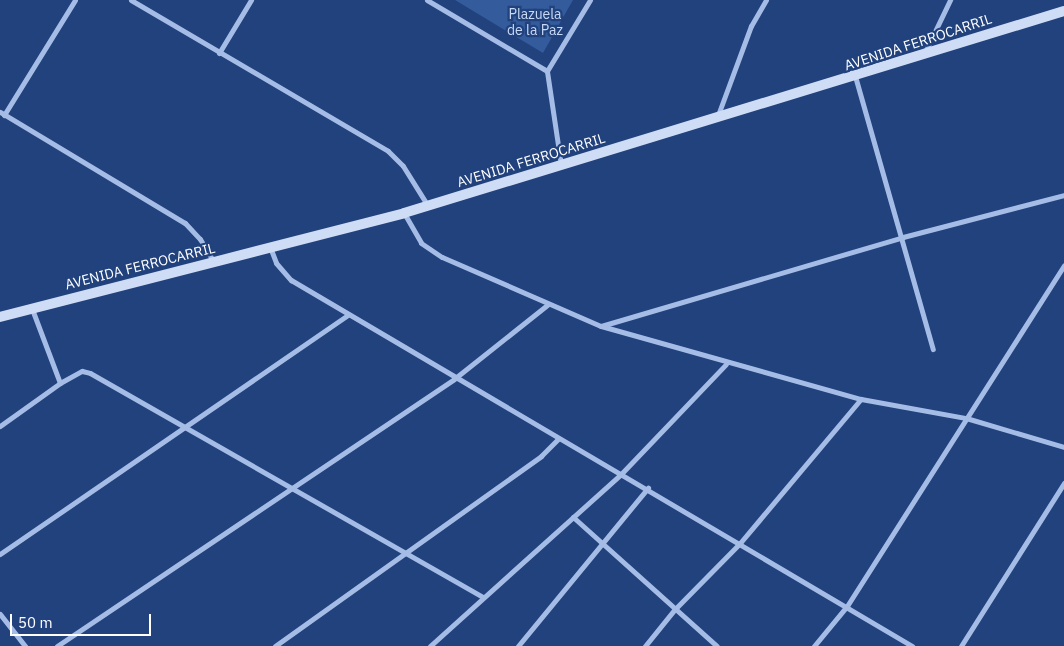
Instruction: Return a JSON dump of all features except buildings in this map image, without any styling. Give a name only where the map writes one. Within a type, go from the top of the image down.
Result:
[{"type":"main road","name":"AVENIDA FERROCARRIL","points":[[0,317],[404,213],[718,115],[855,76],[925,52],[1064,11]]},
{"type":"street","points":[[76,0],[2,114],[185,223],[200,239],[213,261]]},
{"type":"street","points":[[131,0],[388,151],[403,166],[428,206]]},
{"type":"street","points":[[219,53],[251,0]]},
{"type":"street","points":[[427,0],[547,71]]},
{"type":"street","points":[[562,165],[547,71],[590,0]]},
{"type":"street","points":[[718,115],[750,26],[766,0]]},
{"type":"street","points":[[925,52],[950,0]]},
{"type":"street","points":[[855,76],[903,237],[933,349]]},
{"type":"street","points":[[601,326],[903,237],[1064,195]]},
{"type":"street","points":[[404,213],[421,243],[442,257],[546,306],[601,326],[726,364],[861,399],[966,418],[1064,447]]},
{"type":"street","points":[[270,247],[276,263],[291,280],[454,379],[648,488],[912,646]]},
{"type":"street","points":[[814,646],[847,606],[1064,265]]},
{"type":"street","points":[[57,646],[292,490],[454,379],[546,306]]},
{"type":"street","points":[[32,308],[60,383]]},
{"type":"street","points":[[0,554],[348,315]]},
{"type":"street","points":[[430,646],[482,597],[621,474],[726,364]]},
{"type":"street","points":[[0,426],[60,383],[82,371],[90,373],[404,555],[482,597]]},
{"type":"street","points":[[645,646],[675,609],[740,543],[861,399]]},
{"type":"street","points":[[275,646],[541,456],[558,439]]},
{"type":"street","points":[[961,646],[1064,483]]},
{"type":"street","points":[[518,646],[648,488]]},
{"type":"street","points":[[572,517],[717,646]]},
{"type":"street","points":[[0,614],[25,646]]},
{"type":"green space","name":"Plazuela de la Paz","points":[[455,0],[573,0],[543,53]]}]
